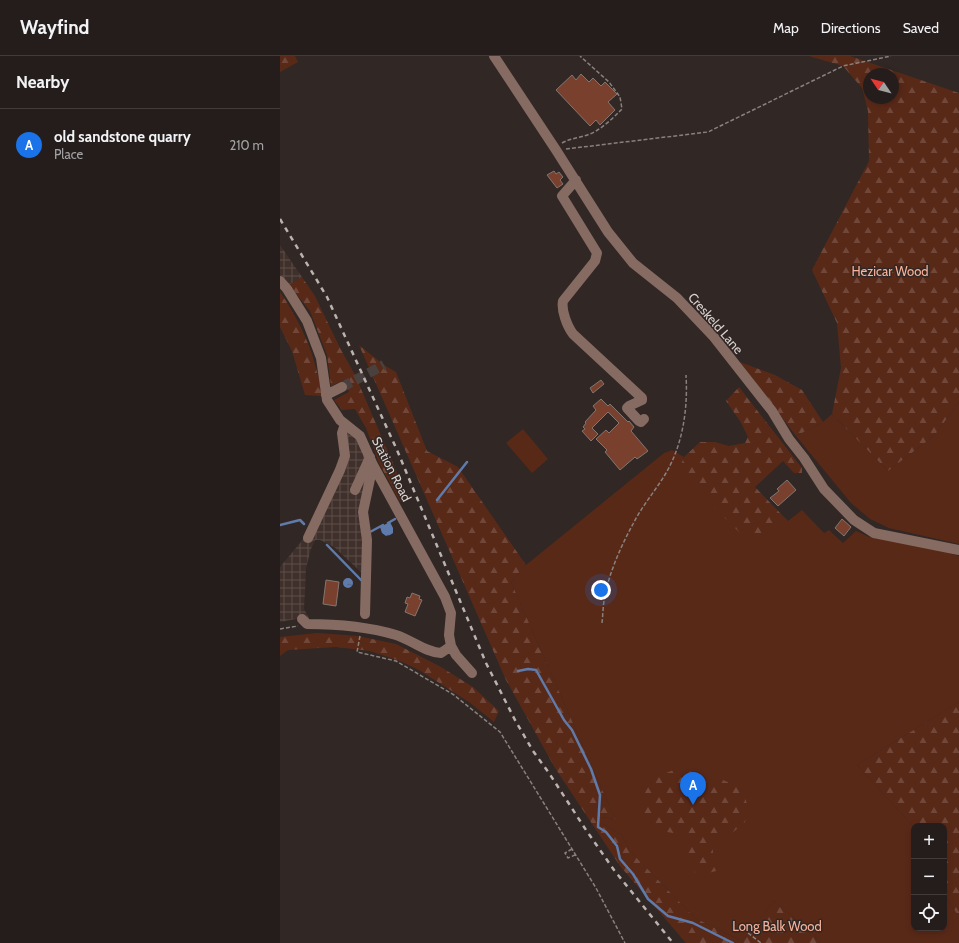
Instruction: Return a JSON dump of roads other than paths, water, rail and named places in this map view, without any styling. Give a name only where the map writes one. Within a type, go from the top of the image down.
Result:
[{"type":"street","name":"Creskeld Lane","points":[[494,56],[576,180],[608,232],[633,263],[677,298],[712,336],[772,411],[789,439],[804,458],[824,489],[854,520],[874,533],[959,550]]},
{"type":"street","points":[[576,180],[562,196],[597,253],[597,257],[563,301],[563,308],[569,328],[573,334],[642,398],[642,400],[627,408],[639,421],[641,422],[644,419]]},
{"type":"street","name":"Station Road","points":[[280,281],[287,289],[307,321],[321,358],[327,400],[340,420],[360,436],[445,598],[451,613],[449,635],[451,646]]},
{"type":"street","points":[[326,395],[342,387]]},
{"type":"street","points":[[308,538],[340,470],[345,456],[342,433],[345,424]]},
{"type":"street","points":[[355,490],[372,461]]},
{"type":"street","points":[[365,614],[367,540],[362,512],[372,461]]},
{"type":"street","points":[[305,622],[359,626],[397,636],[432,652],[441,653],[451,646],[456,655],[472,673]]},
{"type":"water","points":[[390,522],[393,528],[393,533],[386,536],[382,533],[380,527]]},
{"type":"water","points":[[348,578],[353,583],[348,588],[343,583]]},
{"type":"waterway","points":[[437,500],[467,462]]},
{"type":"waterway","points":[[388,523],[395,519]]},
{"type":"waterway","points":[[280,525],[300,520],[304,524]]},
{"type":"waterway","points":[[370,532],[383,525]]},
{"type":"waterway","points":[[327,545],[362,581]]},
{"type":"waterway","points":[[518,671],[528,669],[536,670],[564,720],[572,730],[591,769],[600,795],[598,827],[606,832],[617,846],[620,859],[633,874],[648,899],[668,916],[693,923],[733,943]]},
{"type":"tunnel","points":[[342,387],[384,365]]},
{"type":"railway","points":[[280,219],[327,297],[397,450],[486,663],[515,720],[533,751],[614,870],[673,943]]},
{"type":"place","name":"old sandstone quarry","points":[[693,805]]},
{"type":"park label","name":"Hezicar Wood","points":[[890,271]]},
{"type":"park label","name":"Long Balk Wood","points":[[777,926]]}]
